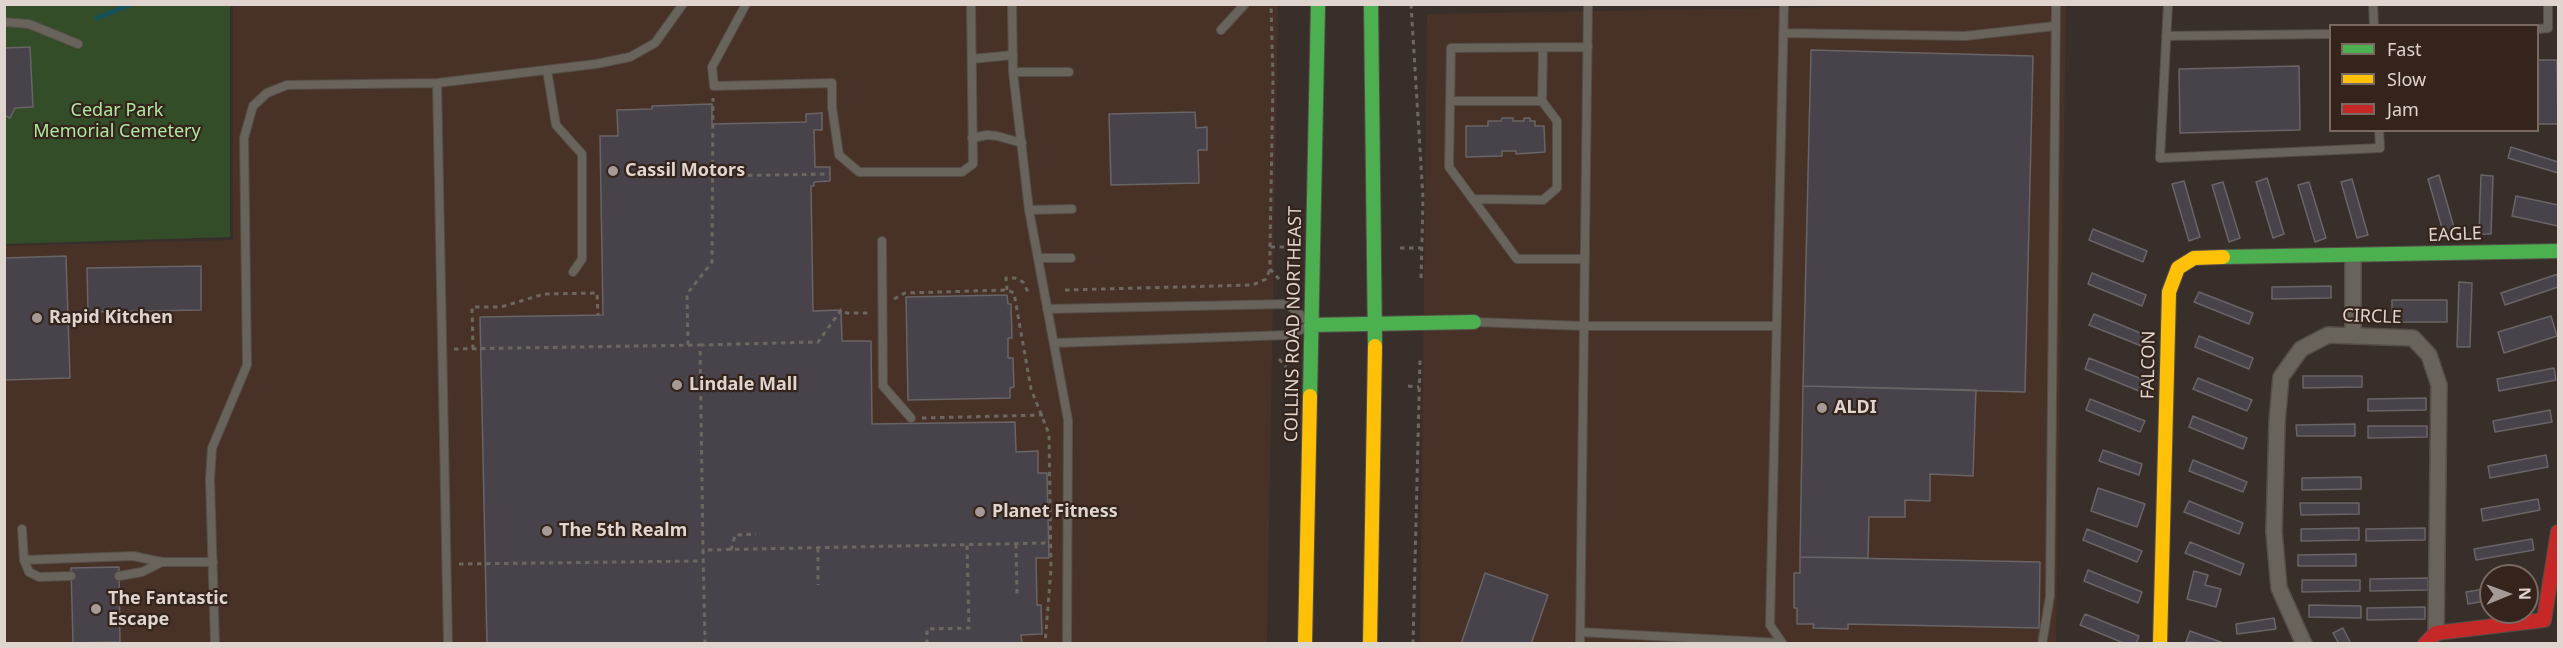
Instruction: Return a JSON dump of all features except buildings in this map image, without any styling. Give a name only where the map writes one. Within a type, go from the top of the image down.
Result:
[{"type":"main road","name":"COLLINS ROAD NORTHEAST","points":[[1305,644],[1318,4]]},
{"type":"main road","points":[[1370,644],[1376,325],[1371,4]]},
{"type":"main road","name":"EAGLE","points":[[2353,256],[2559,251]]},
{"type":"main road","name":"FALCON","points":[[2160,644],[2169,292],[2178,268],[2194,258],[2353,256]]},
{"type":"main road","points":[[1311,325],[1474,322]]},
{"type":"main road","points":[[2431,638],[2544,620],[2559,532]]},
{"type":"street","points":[[2353,256],[2353,335]]},
{"type":"street","name":"CIRCLE","points":[[2304,644],[2279,588],[2275,544],[2277,422],[2282,377],[2301,349],[2328,335],[2413,338],[2429,355],[2439,385],[2431,638]]},
{"type":"lane","points":[[215,644],[210,474],[212,448],[247,365],[244,138],[253,106],[267,93],[287,85],[437,83],[596,64],[630,57],[655,43],[683,4]]},
{"type":"lane","points":[[747,4],[712,67],[714,86],[832,83],[832,107],[839,155],[859,172],[962,172],[973,164],[971,4]]},
{"type":"lane","points":[[1012,4],[1013,72],[1029,210],[1068,420],[1067,644]]},
{"type":"lane","points":[[1221,30],[1245,4]]},
{"type":"lane","points":[[1580,644],[1588,4]]},
{"type":"lane","points":[[1782,643],[1770,625],[1784,4]]},
{"type":"lane","points":[[2042,644],[2050,596],[2055,4]]},
{"type":"lane","points":[[2168,4],[2160,158],[2380,148],[2379,132]]},
{"type":"lane","points":[[2373,4],[2374,24]]},
{"type":"lane","points":[[2539,28],[2548,28],[2548,4]]},
{"type":"lane","points":[[4,22],[29,24],[78,44]]},
{"type":"lane","points":[[1783,33],[1965,36],[2055,26]]},
{"type":"lane","points":[[2166,36],[2329,34]]},
{"type":"lane","points":[[1585,259],[1517,259],[1449,167],[1450,48],[1588,47]]},
{"type":"lane","points":[[1474,200],[1543,200],[1557,188],[1557,121],[1542,101],[1543,48]]},
{"type":"lane","points":[[972,59],[1013,55]]},
{"type":"lane","points":[[547,70],[556,125],[582,154],[582,259],[573,272]]},
{"type":"lane","points":[[1013,72],[1069,72]]},
{"type":"lane","points":[[437,83],[448,644]]},
{"type":"lane","points":[[1450,101],[1542,101]]},
{"type":"lane","points":[[972,138],[987,135],[998,136],[1022,143]]},
{"type":"lane","points":[[1029,210],[1072,209]]},
{"type":"lane","points":[[882,241],[884,387],[911,418]]},
{"type":"lane","points":[[1038,258],[1071,258]]},
{"type":"lane","points":[[1047,309],[1288,304],[1311,325],[1288,335],[1054,343]]},
{"type":"lane","points":[[1474,322],[1584,326],[1776,326]]},
{"type":"lane","points":[[22,529],[24,560],[29,572],[39,577],[71,576]]},
{"type":"lane","points":[[24,560],[133,556],[162,562],[213,561]]},
{"type":"lane","points":[[119,576],[142,572],[162,562]]},
{"type":"lane","points":[[1580,632],[1782,643]]},
{"type":"path","points":[[1065,290],[1253,285],[1266,279],[1270,269],[1273,80],[1271,4]]},
{"type":"path","points":[[1411,4],[1423,198],[1421,281]]},
{"type":"path","points":[[688,345],[687,294],[712,262],[714,86]]},
{"type":"path","points":[[712,176],[830,174]]},
{"type":"path","points":[[1270,247],[1289,247]]},
{"type":"path","points":[[1400,248],[1421,248]]},
{"type":"path","points":[[1270,269],[1279,279]]},
{"type":"path","points":[[1007,290],[1006,278],[1016,278],[1023,282],[1029,294]]},
{"type":"path","points":[[442,349],[818,342],[841,310],[847,313],[869,314],[905,292],[1007,290],[1014,293],[1031,389],[1043,414],[1049,434],[1051,569],[1045,644]]},
{"type":"path","points":[[473,349],[472,307],[501,308],[544,294],[597,293],[598,315]]},
{"type":"path","points":[[700,345],[705,644]]},
{"type":"path","points":[[1413,644],[1420,360]]},
{"type":"path","points":[[1408,386],[1419,387]]},
{"type":"path","points":[[911,418],[1043,414]]},
{"type":"path","points":[[731,550],[735,535],[756,534]]},
{"type":"path","points":[[703,550],[1049,543]]},
{"type":"path","points":[[927,644],[927,628],[969,628],[967,544]]},
{"type":"path","points":[[1016,544],[1017,596]]},
{"type":"path","points":[[818,548],[818,585]]},
{"type":"path","points":[[447,565],[703,561]]},
{"type":"shaded area","points":[[233,5],[1278,5],[1267,643],[5,643],[4,246],[233,240]]},
{"type":"shaded area","points":[[2066,5],[2056,643],[1420,644],[1427,14]]},
{"type":"green space","name":"Cedar Park Memorial Cemetery","points":[[4,5],[230,5],[230,237],[5,244]]},
{"type":"waterway","points":[[97,18],[132,4]]},
{"type":"traffic: fast","points":[[1310,396],[1318,4]]},
{"type":"traffic: fast","points":[[1371,4],[1375,346]]},
{"type":"traffic: fast","points":[[2223,257],[2558,251]]},
{"type":"traffic: fast","points":[[1311,325],[1474,322]]},
{"type":"traffic: slow","points":[[2160,644],[2169,292],[2178,268],[2194,258],[2223,257]]},
{"type":"traffic: slow","points":[[1370,644],[1375,346]]},
{"type":"traffic: slow","points":[[1305,644],[1310,396]]},
{"type":"traffic: jam","points":[[2425,644],[2436,633],[2544,620],[2558,532]]},
{"type":"place","name":"Cassil Motors","points":[[613,171]]},
{"type":"place","name":"Rapid Kitchen","points":[[37,318]]},
{"type":"place","name":"Lindale Mall","points":[[677,385]]},
{"type":"place","name":"ALDI","points":[[1822,408]]},
{"type":"place","name":"Planet Fitness","points":[[980,512]]},
{"type":"place","name":"The 5th Realm","points":[[547,531]]},
{"type":"place","name":"The Fantastic Escape","points":[[96,609]]}]
